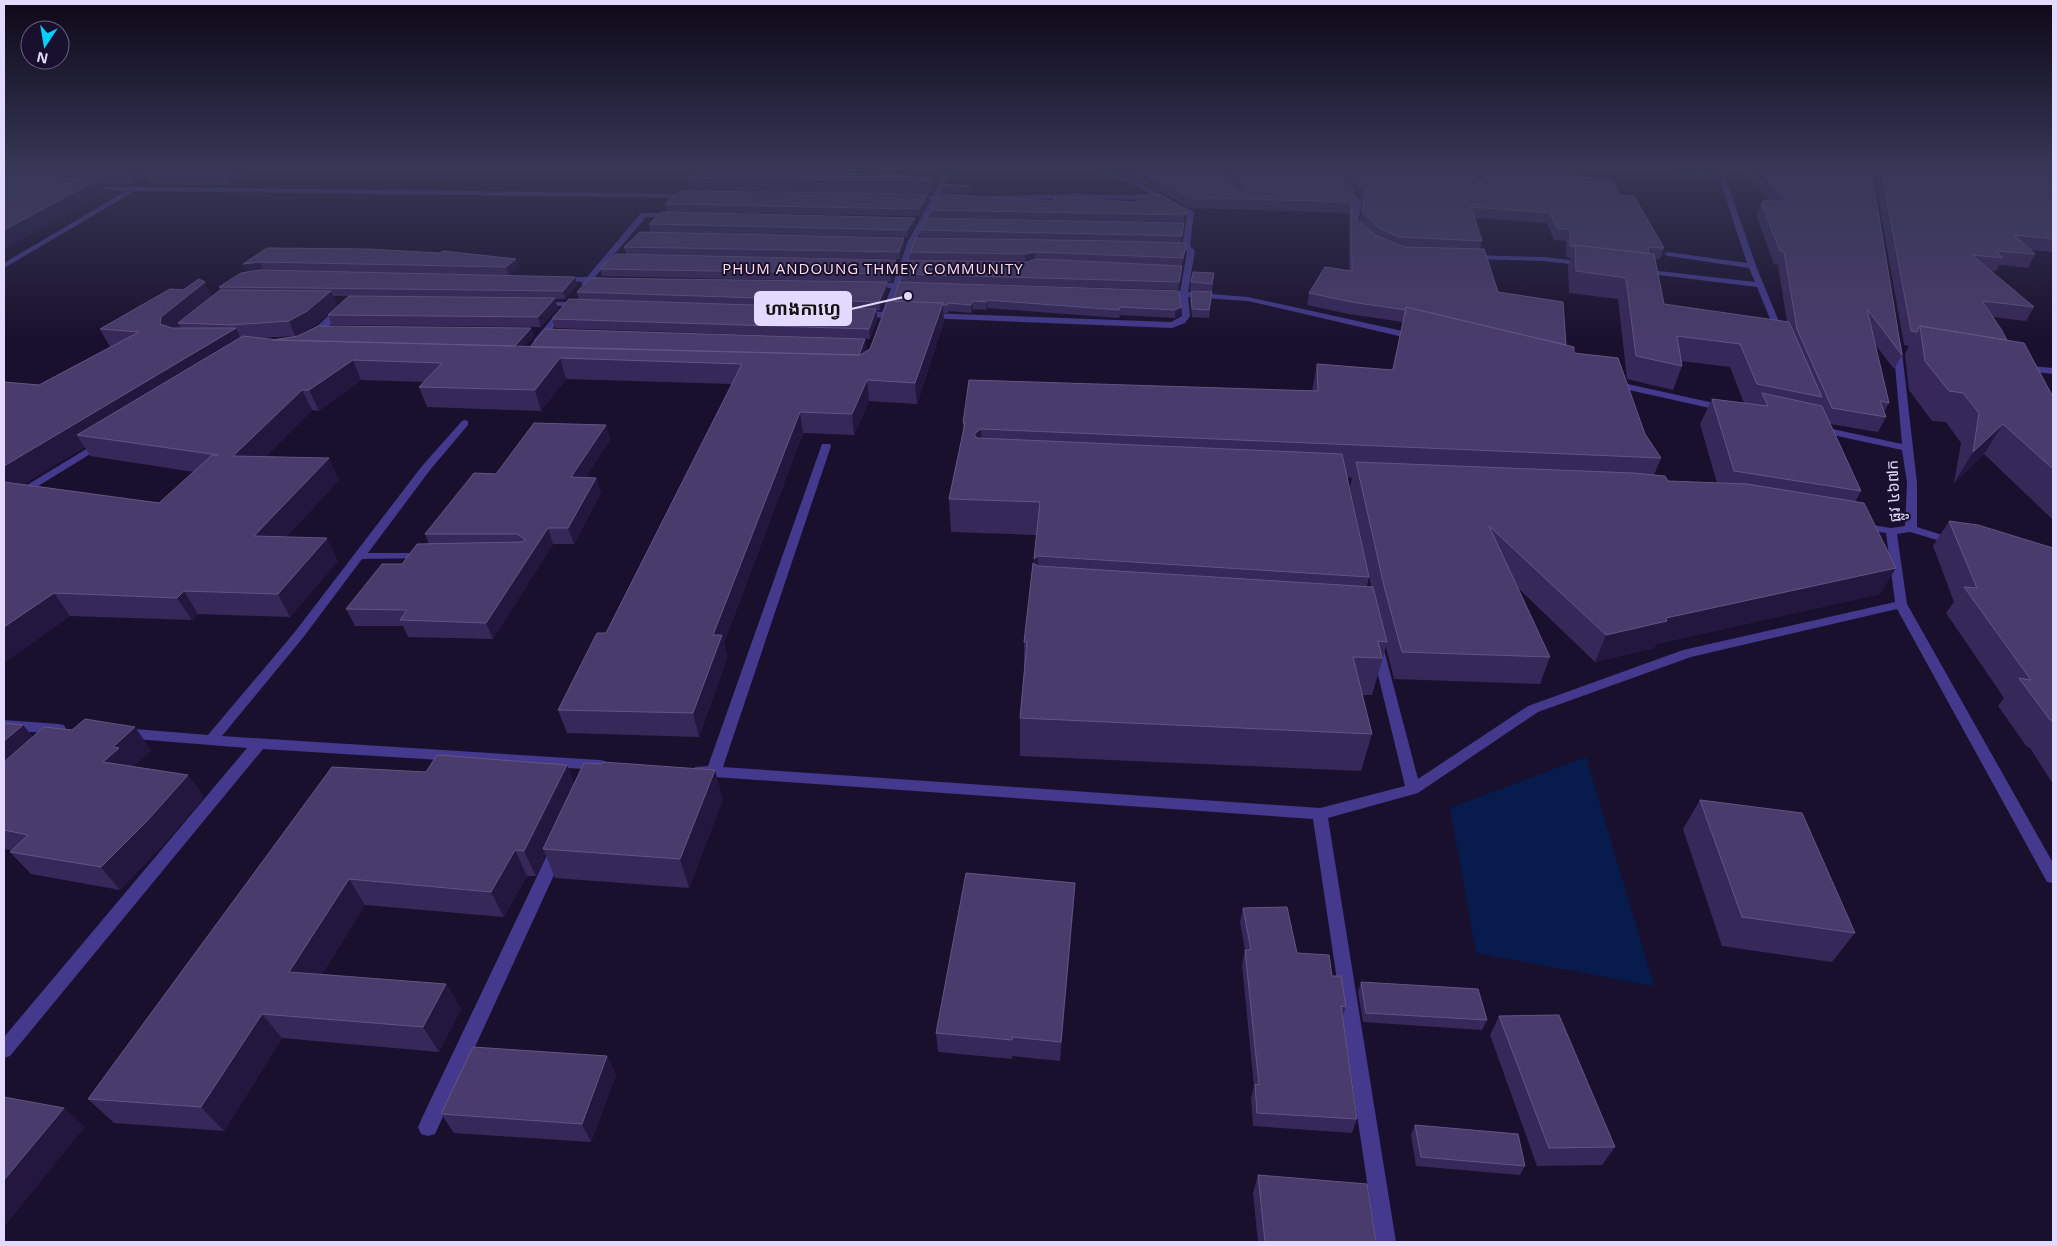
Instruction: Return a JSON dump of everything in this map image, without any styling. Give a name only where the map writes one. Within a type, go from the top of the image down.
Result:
[{"type":"street","points":[[4,266],[71,226]]},
{"type":"street","points":[[532,347],[634,226]]},
{"type":"street","points":[[884,318],[912,241],[920,226]]},
{"type":"street","points":[[915,315],[1172,324],[1182,321],[1186,316],[1184,293],[1192,251],[1181,246],[1186,226]]},
{"type":"street","points":[[1357,226],[1366,236]]},
{"type":"street","points":[[1738,226],[1752,266],[1786,348]]},
{"type":"street","points":[[626,235],[636,235]]},
{"type":"street","points":[[903,241],[922,241]]},
{"type":"street","points":[[1668,254],[1752,266]]},
{"type":"street","points":[[1459,256],[1545,259],[1593,265]]},
{"type":"street","points":[[606,258],[616,258]]},
{"type":"street","points":[[894,262],[913,263]]},
{"type":"street","points":[[1178,270],[1187,270]]},
{"type":"street","points":[[1632,270],[1760,285]]},
{"type":"street","points":[[550,279],[618,280]]},
{"type":"street","points":[[866,285],[925,287]]},
{"type":"street","points":[[1154,292],[1248,299],[1426,340]]},
{"type":"street","points":[[298,340],[319,329],[349,302],[330,302]]},
{"type":"street","points":[[531,304],[589,305]]},
{"type":"street","points":[[846,313],[884,318],[905,315]]},
{"type":"street","points":[[319,329],[329,329]]},
{"type":"street","name":"ផ្លូវ ៤៦៧ក","points":[[1895,330],[1903,350],[1907,448],[1912,483],[1911,529],[1891,531],[1901,604],[2053,877]]},
{"type":"street","points":[[536,332],[556,333]]},
{"type":"street","points":[[2010,367],[2053,371]]},
{"type":"street","points":[[1609,383],[1734,410]]},
{"type":"street","points":[[212,739],[298,636],[426,468],[466,423]]},
{"type":"street","points":[[1818,428],[1907,448]]},
{"type":"street","points":[[4,504],[112,436]]},
{"type":"street","points":[[714,771],[826,446]]},
{"type":"street","points":[[1870,520],[1891,531]]},
{"type":"street","points":[[1852,525],[1891,531]]},
{"type":"street","points":[[1911,529],[1968,546]]},
{"type":"street","points":[[359,556],[436,556]]},
{"type":"street","points":[[685,770],[1320,814],[1413,789],[1533,709],[1688,652],[1901,604]]},
{"type":"street","points":[[1375,636],[1413,789]]},
{"type":"street","points":[[4,725],[72,730],[58,742]]},
{"type":"street","points":[[109,732],[259,744],[617,766]]},
{"type":"street","points":[[4,1050],[259,744]]},
{"type":"street","points":[[589,783],[598,765]]},
{"type":"street","points":[[1320,814],[1386,1242]]},
{"type":"street","points":[[428,1127],[564,837]]},
{"type":"water","points":[[1586,757],[1654,986],[1476,953],[1450,808]]},
{"type":"building","points":[[741,226],[910,226],[907,230]]},
{"type":"building","points":[[922,226],[1184,226],[1182,236],[920,230]]},
{"type":"building","points":[[1351,226],[1365,226],[1375,235],[1404,247],[1484,249],[1498,292],[1563,302],[1566,345],[1406,307],[1406,310],[1351,302],[1309,293],[1325,267],[1352,271]]},
{"type":"building","points":[[1377,226],[1477,226],[1482,241],[1399,237]]},
{"type":"building","points":[[1557,226],[1651,226],[1664,248],[1648,247],[1649,254],[1575,245],[1574,247],[1570,244],[1570,229],[1558,229]]},
{"type":"building","points":[[1770,226],[1881,226],[1902,355],[1867,309],[1889,403],[1880,401],[1886,417],[1832,408],[1797,329],[1784,252],[1780,251]]},
{"type":"building","points":[[1892,226],[2053,226],[2053,239],[2014,235],[2035,254],[1996,251],[2003,258],[1972,255],[2034,307],[1982,301],[2007,340],[1920,326],[1917,332],[1911,331]]},
{"type":"building","points":[[640,232],[904,238],[899,252],[624,247]]},
{"type":"building","points":[[916,238],[1117,241],[1184,243],[1186,245],[1183,258],[1035,252],[1025,254],[910,252]]},
{"type":"building","points":[[1575,245],[1654,254],[1664,304],[1789,322],[1822,397],[1757,384],[1740,344],[1677,336],[1682,366],[1636,356],[1626,278],[1576,271]]},
{"type":"building","points":[[267,248],[369,249],[440,253],[443,251],[516,259],[506,267],[260,262],[243,264]]},
{"type":"building","points":[[616,254],[896,260],[890,274],[600,269]]},
{"type":"building","points":[[1036,259],[1182,266],[1179,282],[902,274],[908,260],[1027,262]]},
{"type":"building","points":[[260,270],[575,277],[563,291],[219,287],[241,273]]},
{"type":"building","points":[[1193,272],[1214,273],[1212,284],[1191,282]]},
{"type":"building","points":[[590,278],[887,282],[879,302],[577,292]]},
{"type":"building","points":[[199,279],[205,282],[161,317],[160,324],[172,328],[236,328],[4,466],[4,382],[39,385],[139,332],[100,329],[170,289],[183,290]]},
{"type":"building","points":[[899,282],[1179,291],[1181,307],[1175,310],[1120,307],[1119,310],[987,300],[986,302],[973,301],[971,305],[893,301]]},
{"type":"building","points":[[220,290],[331,291],[307,311],[289,321],[232,325],[178,323]]},
{"type":"building","points":[[1191,291],[1212,292],[1209,310],[1192,309]]},
{"type":"building","points":[[349,296],[555,298],[538,317],[328,315]]},
{"type":"building","points":[[569,299],[876,309],[869,329],[552,319]]},
{"type":"building","points":[[888,301],[943,303],[915,383],[867,380],[852,414],[800,412],[713,635],[722,635],[693,713],[558,710],[597,633],[606,633],[742,364],[560,358],[535,390],[419,387],[442,363],[353,360],[309,390],[302,390],[233,456],[329,458],[254,536],[327,538],[278,594],[184,591],[177,598],[54,593],[4,627],[4,482],[159,503],[212,455],[218,455],[77,435],[243,336],[278,340],[860,355],[870,349]]},
{"type":"building","points":[[1406,307],[1574,347],[1574,353],[1618,358],[1645,434],[1661,458],[981,429],[974,434],[977,438],[1342,454],[1369,577],[1038,556],[1034,559],[1040,502],[949,499],[965,423],[963,423],[969,380],[1318,391],[1317,364],[1393,370]]},
{"type":"building","points":[[318,326],[531,328],[515,346],[272,340],[298,336]]},
{"type":"building","points":[[1920,326],[2024,343],[2053,397],[2053,469],[2003,424],[1973,452],[1979,413],[1963,393],[1949,391],[1925,361]]},
{"type":"building","points":[[545,329],[865,339],[859,355],[530,347]]},
{"type":"building","points":[[1762,393],[1822,406],[1861,491],[1734,471],[1712,399],[1768,406]]},
{"type":"building","points":[[534,423],[606,425],[571,477],[596,478],[568,528],[548,528],[486,623],[400,620],[407,610],[346,609],[382,564],[402,564],[417,544],[523,542],[525,539],[517,534],[425,534],[474,473],[496,474]]},
{"type":"building","points":[[1356,462],[1633,473],[1665,476],[1668,481],[1747,484],[1864,503],[1896,568],[1666,618],[1667,621],[1606,635],[1489,526],[1550,657],[1402,652],[1385,590]]},
{"type":"building","points":[[1949,521],[1978,525],[2053,548],[2053,722],[2019,678],[2031,680],[1964,587],[1977,588]]},
{"type":"building","points":[[1033,563],[1038,566],[1373,587],[1387,642],[1378,641],[1382,658],[1353,657],[1372,734],[1020,718],[1027,642],[1024,642]]},
{"type":"building","points":[[85,719],[135,727],[113,747],[119,748],[103,762],[188,775],[147,821],[101,867],[10,852],[28,835],[4,830],[4,762],[44,727],[72,730]]},
{"type":"building","points":[[4,723],[23,725],[4,741]]},
{"type":"building","points":[[437,755],[567,765],[524,851],[515,850],[491,892],[349,879],[289,972],[446,984],[423,1027],[262,1014],[201,1107],[88,1099],[332,767],[426,772]]},
{"type":"building","points":[[603,762],[715,770],[680,859],[543,849],[584,763],[602,764]]},
{"type":"building","points":[[1700,800],[1802,813],[1855,933],[1742,917]]},
{"type":"building","points":[[966,873],[1075,883],[1061,1042],[1012,1037],[1012,1040],[936,1033]]},
{"type":"building","points":[[1287,907],[1297,953],[1329,955],[1332,976],[1341,976],[1346,1007],[1341,1006],[1357,1119],[1257,1113],[1255,1084],[1259,1085],[1245,950],[1251,950],[1243,908]]},
{"type":"building","points":[[1361,982],[1478,989],[1487,1020],[1366,1013]]},
{"type":"building","points":[[1559,1015],[1615,1147],[1549,1148],[1499,1016]]},
{"type":"building","points":[[473,1047],[607,1056],[582,1124],[441,1114]]},
{"type":"building","points":[[4,1097],[64,1108],[4,1180]]},
{"type":"building","points":[[1415,1125],[1518,1134],[1525,1166],[1421,1157]]},
{"type":"building","points":[[1258,1175],[1367,1184],[1376,1242],[1265,1242]]},
{"type":"place","name":"ហាងកាហ្វេ","points":[[908,296]]},
{"type":"district","name":"PHUM ANDOUNG THMEY COMMUNITY","points":[[873,269]]}]
